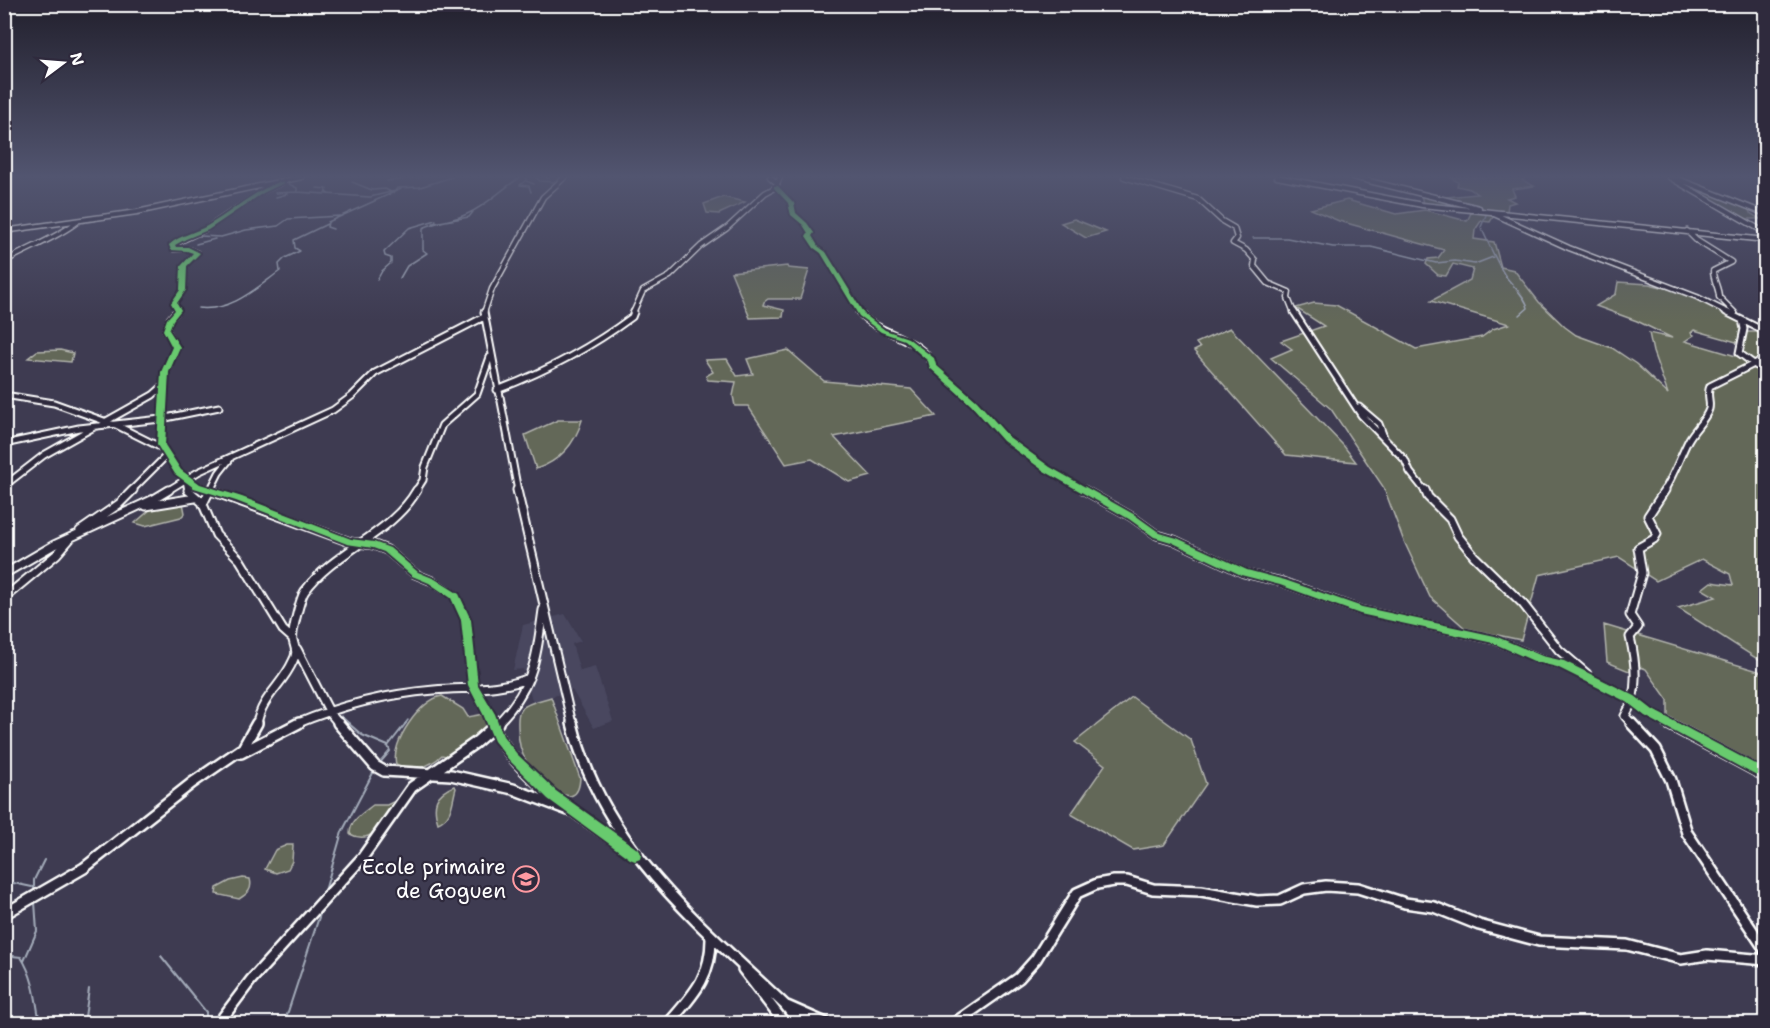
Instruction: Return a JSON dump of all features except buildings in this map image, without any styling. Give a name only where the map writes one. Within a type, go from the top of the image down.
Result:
[{"type":"street","points":[[4,231],[53,225]]},
{"type":"street","points":[[4,262],[32,246],[63,234],[74,225]]},
{"type":"street","points":[[212,225],[178,241],[172,248],[193,250],[197,253],[184,266],[185,275],[181,283],[183,290],[174,303],[178,310],[170,319],[166,330],[176,347],[165,372],[163,386],[161,419],[163,448],[178,472],[197,486],[350,542],[374,545],[387,550],[415,574],[432,580],[455,596],[465,620],[474,688],[489,714],[493,728],[513,757],[552,795],[635,855]]},
{"type":"street","points":[[527,225],[492,289],[484,309],[484,317],[525,528],[579,752],[603,805],[635,855],[673,899],[785,1005],[800,1023]]},
{"type":"street","points":[[497,390],[537,375],[596,344],[632,317],[643,291],[670,276],[701,246],[730,225]]},
{"type":"street","points":[[806,225],[810,229],[809,236],[827,258],[861,315],[878,328],[906,339],[931,360],[933,366],[974,403],[1000,433],[1034,460],[1132,517],[1157,535],[1174,540],[1244,573],[1282,582],[1360,610],[1495,639],[1540,659],[1560,664],[1631,699],[1649,713],[1766,776]]},
{"type":"street","points":[[1229,225],[1234,228],[1237,238],[1233,243],[1250,254],[1255,260],[1254,266],[1268,283],[1289,292],[1288,298],[1295,315],[1348,395],[1358,403],[1359,409],[1379,424],[1384,437],[1405,460],[1410,472],[1424,488],[1431,501],[1450,519],[1458,536],[1474,556],[1522,604],[1559,650],[1594,681]]},
{"type":"street","points":[[1518,225],[1569,248],[1697,297],[1766,332]]},
{"type":"street","points":[[1624,225],[1766,240]]},
{"type":"street","points":[[1687,231],[1692,237],[1731,262],[1713,271],[1719,297],[1743,320],[1744,334],[1738,348],[1739,353],[1766,373]]},
{"type":"street","points":[[4,574],[37,554],[138,507],[236,454],[333,410],[352,396],[375,372],[484,317]]},
{"type":"street","points":[[292,638],[303,593],[320,574],[408,506],[423,480],[425,467],[442,425],[477,394],[490,356]]},
{"type":"street","points":[[1766,358],[1710,386],[1708,390],[1710,406],[1706,416],[1688,441],[1683,456],[1675,466],[1670,482],[1648,516],[1657,534],[1654,539],[1638,548],[1643,557],[1644,572],[1630,615],[1638,627],[1630,637],[1635,659],[1632,705],[1625,716],[1649,741],[1661,760],[1671,780],[1687,832],[1766,951]]},
{"type":"street","points":[[4,486],[44,455],[105,423],[153,395],[163,386]]},
{"type":"street","points":[[4,395],[54,403],[163,448]]},
{"type":"street","points":[[4,444],[105,423],[161,419],[219,407]]},
{"type":"street","points":[[4,598],[49,561],[73,536],[119,504],[167,454]]},
{"type":"street","points":[[203,504],[225,465],[236,454]]},
{"type":"street","points":[[186,479],[188,492],[203,504],[216,535],[240,560],[284,630],[292,638],[330,713],[375,766],[392,773],[451,775],[513,789],[579,815]]},
{"type":"street","points":[[138,507],[195,498]]},
{"type":"street","points":[[218,1023],[244,988],[364,857],[406,794],[426,774],[464,752],[493,728],[515,704],[531,677],[537,657],[543,604]]},
{"type":"street","points":[[4,914],[84,867],[192,783],[243,748],[257,724],[260,708],[286,674],[297,649]]},
{"type":"street","points":[[232,757],[306,720],[330,713],[402,695],[433,690],[515,685],[531,677]]},
{"type":"street","points":[[953,1023],[1019,978],[1036,959],[1077,893],[1097,884],[1114,881],[1127,880],[1153,889],[1201,891],[1257,901],[1280,900],[1304,889],[1326,886],[1358,888],[1405,903],[1434,908],[1479,925],[1539,941],[1626,945],[1681,959],[1707,955],[1766,960]]},
{"type":"street","points":[[668,1023],[706,978],[713,953],[711,935]]},
{"type":"street","points":[[734,957],[785,1023]]},
{"type":"street","points":[[785,1005],[828,1023]]},
{"type":"shaded area","points":[[565,614],[581,641],[572,644],[580,671],[595,667],[613,721],[594,728],[572,690],[533,703],[523,669],[513,670],[523,625]]},
{"type":"green space","points":[[1064,225],[1089,225],[1106,232],[1086,238]]},
{"type":"green space","points":[[1353,225],[1478,225],[1474,239],[1494,242],[1501,267],[1514,270],[1539,302],[1565,327],[1576,335],[1612,348],[1636,364],[1668,394],[1653,352],[1649,333],[1672,338],[1637,321],[1596,306],[1616,294],[1618,282],[1649,284],[1690,294],[1742,320],[1745,332],[1765,332],[1765,358],[1756,365],[1766,373],[1765,664],[1678,608],[1716,597],[1702,589],[1711,582],[1733,585],[1730,574],[1702,559],[1656,581],[1619,557],[1539,575],[1521,640],[1465,628],[1430,597],[1403,539],[1384,488],[1331,409],[1271,358],[1292,349],[1281,341],[1324,326],[1296,308],[1314,303],[1336,305],[1416,349],[1482,337],[1493,329],[1509,324],[1431,301],[1470,280],[1473,269],[1453,264],[1446,276],[1438,275],[1426,264],[1428,259],[1438,258],[1444,250]],"holes":[[[1694,330],[1740,343],[1739,353],[1746,359],[1685,341],[1694,335],[1691,333]]]},
{"type":"green space","points":[[787,266],[809,270],[800,299],[768,299],[763,305],[784,310],[783,317],[750,318],[731,272]]},
{"type":"green space","points":[[1230,328],[1343,445],[1356,462],[1286,455],[1194,351],[1200,348],[1196,343]]},
{"type":"green space","points":[[60,350],[73,353],[71,362],[28,358],[37,351]]},
{"type":"green space","points":[[788,350],[824,381],[911,389],[936,416],[834,437],[871,476],[849,482],[812,459],[786,464],[748,406],[735,406],[733,396],[736,382],[708,380],[706,376],[713,372],[705,360],[727,359],[737,376],[753,374],[747,359]]},
{"type":"green space","points":[[558,420],[582,420],[571,444],[545,466],[536,469],[525,435]]},
{"type":"green space","points":[[183,503],[185,513],[181,517],[145,526],[135,523],[151,509]]},
{"type":"green space","points":[[1604,625],[1765,673],[1765,776],[1668,722],[1668,700],[1646,669],[1635,665],[1634,673],[1607,662]]},
{"type":"green space","points":[[442,696],[463,709],[468,717],[484,714],[488,721],[484,729],[450,757],[442,755],[432,763],[414,768],[396,764],[395,755],[398,745],[409,723],[425,705]]},
{"type":"green space","points":[[551,697],[580,778],[578,790],[572,795],[565,795],[557,791],[539,776],[527,762],[518,736],[518,715],[521,709]]},
{"type":"green space","points":[[1132,697],[1191,740],[1206,784],[1164,845],[1133,850],[1071,814],[1105,765],[1075,742]]},
{"type":"green space","points":[[454,786],[456,788],[449,813],[438,823],[435,810],[437,800],[443,792]]},
{"type":"green space","points":[[395,801],[397,803],[388,816],[372,834],[358,837],[350,834],[355,821],[373,805],[387,805]]},
{"type":"green space","points":[[293,845],[292,861],[288,869],[276,873],[265,869],[275,850]]},
{"type":"green space","points":[[250,879],[251,886],[247,893],[239,899],[216,894],[217,888],[230,881]]},
{"type":"waterway","points":[[199,236],[221,237],[246,230],[279,225]]},
{"type":"waterway","points":[[198,308],[232,303],[252,292],[280,271],[279,264],[285,258],[300,251],[295,248],[294,240],[325,225]]},
{"type":"waterway","points":[[327,225],[327,227],[333,229]]},
{"type":"waterway","points":[[377,280],[382,271],[391,263],[391,258],[385,256],[384,252],[409,228],[419,225]]},
{"type":"waterway","points":[[400,278],[407,266],[427,253],[423,250],[423,228],[431,225]]},
{"type":"waterway","points":[[1482,225],[1504,274],[1527,304],[1528,308],[1520,315]]},
{"type":"waterway","points":[[1253,238],[1287,238],[1333,247],[1371,247],[1436,263],[1455,261],[1475,264],[1493,257]]},
{"type":"waterway","points":[[196,244],[215,239]]},
{"type":"waterway","points":[[341,716],[350,724]]},
{"type":"waterway","points":[[405,724],[408,720]]},
{"type":"waterway","points":[[348,723],[362,735],[388,746]]},
{"type":"waterway","points":[[388,746],[406,723]]},
{"type":"waterway","points":[[378,765],[390,751],[388,746]]},
{"type":"waterway","points":[[325,891],[342,832],[374,771]]},
{"type":"waterway","points":[[34,894],[34,880],[44,860]]},
{"type":"waterway","points":[[4,881],[32,887]]},
{"type":"waterway","points":[[24,961],[37,931],[35,902]]},
{"type":"waterway","points":[[284,1024],[322,908]]},
{"type":"waterway","points":[[4,955],[21,957],[34,989],[40,1024]]},
{"type":"waterway","points":[[161,956],[206,1012],[206,1024]]},
{"type":"waterway","points":[[84,1024],[89,989]]},
{"type":"cycle path","points":[[213,225],[172,245],[173,249],[188,249],[197,253],[184,266],[183,290],[174,303],[178,310],[170,319],[166,330],[176,347],[165,372],[161,445],[178,472],[197,486],[239,499],[350,542],[374,545],[387,550],[415,574],[432,581],[455,596],[466,620],[473,685],[489,714],[498,738],[513,757],[552,795],[635,855]]},
{"type":"cycle path","points":[[806,225],[811,233],[809,236],[816,247],[823,252],[861,315],[883,331],[906,339],[931,360],[933,366],[974,403],[1006,439],[1047,469],[1132,517],[1157,535],[1174,540],[1244,573],[1282,582],[1360,610],[1495,640],[1540,659],[1560,664],[1631,699],[1649,713],[1766,776]]},
{"type":"place","name":"Ecole primaire de Goguen","points":[[526,879]]}]
